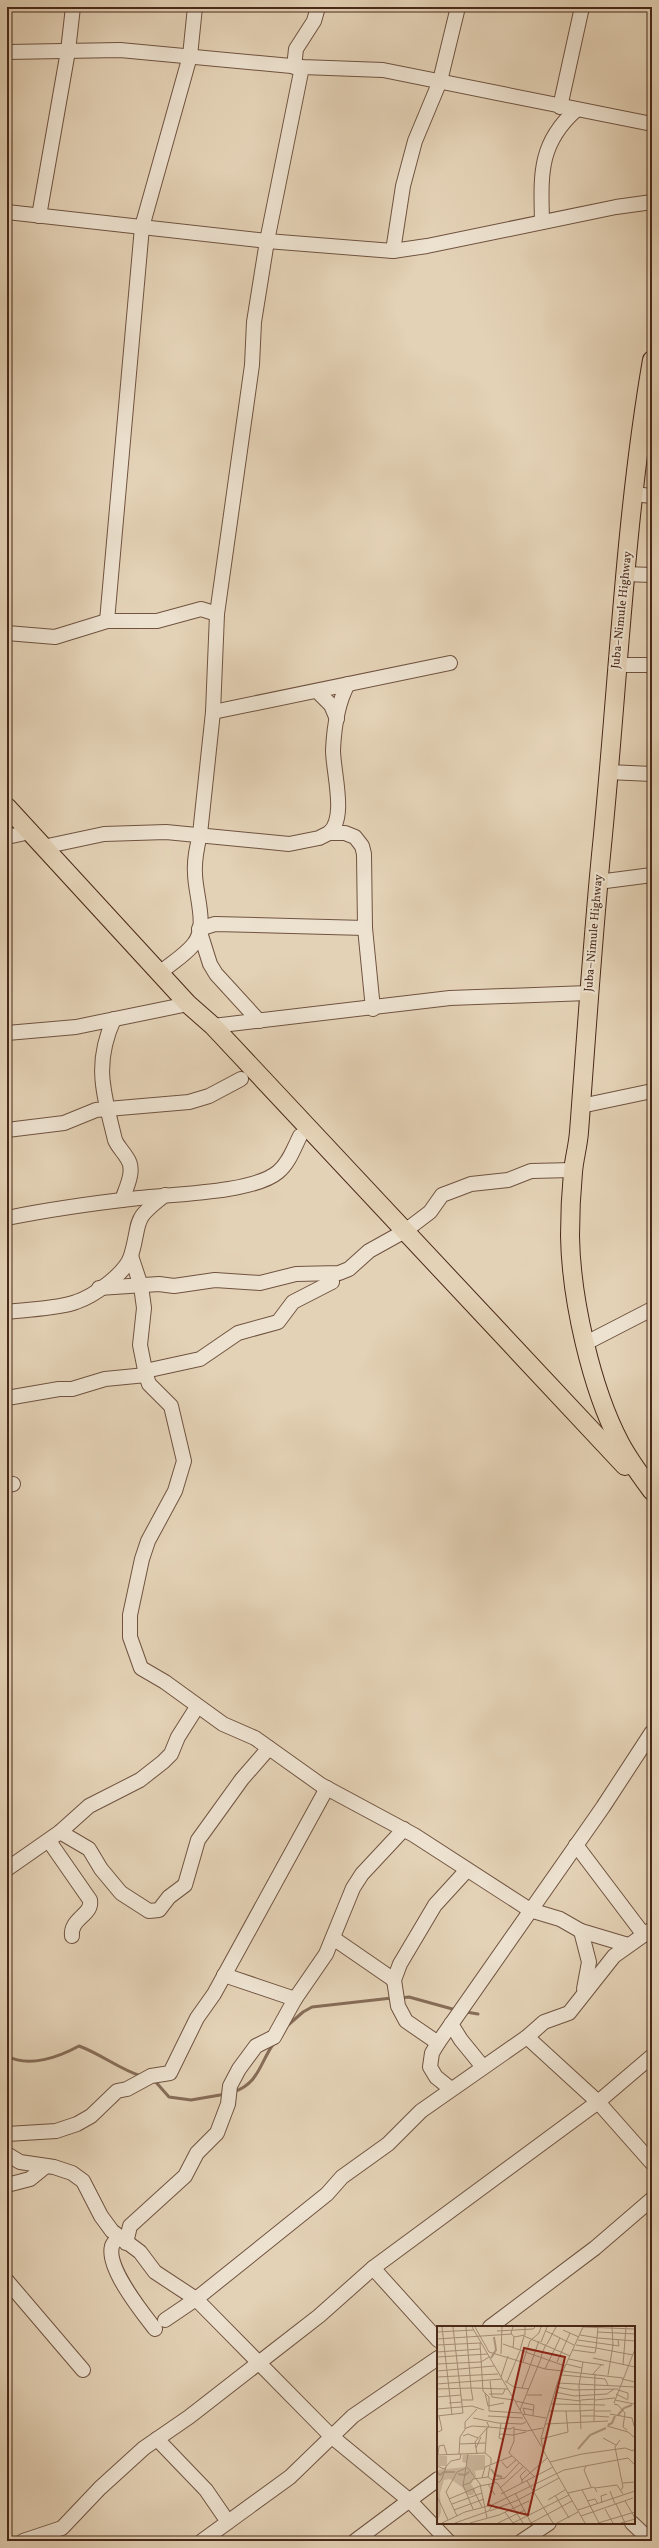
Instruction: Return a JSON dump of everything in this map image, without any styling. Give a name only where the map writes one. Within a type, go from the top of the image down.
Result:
[{"type":"main road","name":"Juba–Nimule Highway","points":[[652,360],[643,414],[648,422],[639,443],[616,665],[588,993],[579,1139],[573,1170],[570,1237],[580,1323],[601,1400],[620,1444],[652,1491]]},
{"type":"main road","points":[[7,807],[188,1004],[213,1026],[652,1495]]},
{"type":"street","points":[[39,216],[68,51],[73,7]]},
{"type":"street","points":[[107,621],[142,227],[190,56],[195,7]]},
{"type":"street","points":[[160,973],[193,945],[199,930],[200,913],[194,874],[195,852],[200,834],[213,712],[217,614],[237,481],[252,365],[254,322],[298,67],[296,49],[314,21],[318,7]]},
{"type":"street","points":[[393,251],[403,186],[415,141],[440,81],[458,7]]},
{"type":"street","points":[[560,107],[582,7]]},
{"type":"street","points":[[7,52],[120,50],[298,67],[383,70],[560,107],[652,124]]},
{"type":"street","points":[[542,222],[542,170],[544,158],[566,121],[576,110]]},
{"type":"street","points":[[7,212],[267,242],[393,251],[427,246],[630,204],[652,202]]},
{"type":"street","points":[[633,494],[652,496]]},
{"type":"street","points":[[625,574],[652,575]]},
{"type":"street","points":[[7,633],[55,637],[107,621],[158,621],[201,609],[217,614]]},
{"type":"street","points":[[213,712],[450,663]]},
{"type":"street","points":[[616,665],[652,665]]},
{"type":"street","points":[[43,847],[104,834],[166,832],[200,834],[289,844],[320,838],[329,833],[337,821],[338,806],[334,764],[336,719],[342,695],[348,684]]},
{"type":"street","points":[[317,691],[331,705],[336,719]]},
{"type":"street","points":[[608,772],[652,774]]},
{"type":"street","points":[[338,806],[350,832],[362,846],[364,854],[365,928],[373,1009]]},
{"type":"street","points":[[7,837],[30,832]]},
{"type":"street","points":[[329,833],[346,833],[355,837]]},
{"type":"street","points":[[598,882],[652,875]]},
{"type":"street","points":[[199,930],[215,924],[365,928]]},
{"type":"street","points":[[199,930],[207,955],[216,974],[259,1021]]},
{"type":"street","points":[[213,1026],[373,1009],[450,998],[588,993]]},
{"type":"street","points":[[7,1033],[76,1027],[188,1004]]},
{"type":"street","points":[[114,1019],[102,1049],[101,1071],[115,1140],[118,1148],[128,1159],[131,1168],[129,1182],[122,1200]]},
{"type":"street","points":[[7,1130],[53,1125],[96,1110],[189,1102],[209,1096],[241,1079]]},
{"type":"street","points":[[581,1106],[652,1091]]},
{"type":"street","points":[[7,1218],[122,1200],[240,1186],[278,1173],[287,1163],[300,1136]]},
{"type":"street","points":[[99,1288],[174,1286],[215,1280],[260,1283],[296,1274],[339,1273],[349,1269],[369,1251],[405,1231],[430,1212],[442,1196],[471,1184],[508,1180],[531,1171],[573,1170]]},
{"type":"street","points":[[7,1312],[76,1303],[117,1277],[125,1268],[131,1256],[138,1221],[145,1211],[165,1196]]},
{"type":"street","points":[[131,1256],[141,1286],[144,1308],[140,1345],[145,1373],[149,1384],[171,1406],[184,1461],[175,1491],[148,1541],[142,1559],[130,1615],[130,1637],[141,1668],[165,1682],[222,1724],[255,1738],[327,1788],[404,1829],[530,1910],[560,1919],[581,1931],[628,1945]]},
{"type":"street","points":[[7,1398],[59,1389],[72,1389],[105,1379],[145,1373],[200,1359],[238,1333],[278,1322],[293,1302],[332,1282]]},
{"type":"street","points":[[586,1342],[652,1309]]},
{"type":"street","points":[[7,1869],[55,1837],[89,1806],[140,1780],[165,1760],[171,1754],[178,1737],[197,1707]]},
{"type":"street","points":[[451,2089],[436,2077],[430,2068],[432,2053],[652,1732]]},
{"type":"street","points":[[55,1837],[89,1849],[122,1893],[149,1911],[159,1910],[169,1897],[185,1885],[198,1840],[242,1779],[269,1748]]},
{"type":"street","points":[[7,2134],[56,2131],[77,2124],[91,2116],[117,2091],[127,2089],[151,2076],[170,2073],[197,2018],[224,1975],[327,1788]]},
{"type":"street","points":[[404,1829],[362,1874],[353,1888],[326,1954],[295,1999],[274,2037],[256,2046],[240,2069],[230,2086],[228,2104],[216,2134],[197,2153],[185,2176],[130,2226],[123,2240],[112,2245],[111,2258],[131,2298],[160,2325],[196,2299],[327,2194],[342,2177],[388,2144],[421,2111],[527,2037],[544,2022],[569,2013],[584,1996],[600,1971],[614,1956],[648,1932],[576,1845]]},
{"type":"street","points":[[55,1837],[90,1900],[91,1906],[89,1911],[75,1922],[72,1929],[72,1936]]},
{"type":"street","points":[[438,2043],[406,2021],[398,2006],[394,1980],[400,1964],[435,1905],[466,1870]]},
{"type":"street","points":[[581,1931],[589,1962],[584,1996]]},
{"type":"street","points":[[333,1938],[394,1980]]},
{"type":"street","points":[[224,1975],[295,1999]]},
{"type":"street","points":[[451,2024],[456,2033],[483,2067]]},
{"type":"street","points":[[527,2037],[598,2102],[652,2163]]},
{"type":"street","points":[[23,2541],[61,2534],[116,2472],[319,2316],[373,2268],[598,2102],[652,2056]]},
{"type":"street","points":[[7,2154],[20,2162],[46,2166],[72,2173],[83,2181],[101,2216],[123,2240],[140,2252],[155,2272],[196,2299],[258,2364],[331,2436],[410,2501],[448,2541]]},
{"type":"street","points":[[7,2185],[30,2179],[46,2166]]},
{"type":"street","points":[[491,2326],[596,2248],[652,2199]]},
{"type":"street","points":[[373,2268],[437,2339]]},
{"type":"street","points":[[7,2280],[82,2370]]},
{"type":"street","points":[[202,2541],[290,2477],[353,2416],[437,2359]]},
{"type":"street","points":[[157,2439],[206,2490],[228,2522]]},
{"type":"street","points":[[356,2541],[437,2480]]},
{"type":"street","points":[[522,2541],[548,2524]]},
{"type":"street","points":[[633,2524],[650,2541]]},
{"type":"waterway","points":[[400,1998],[409,1997],[456,2010]]},
{"type":"waterway","points":[[287,2026],[303,2012],[312,2007],[392,1998]]},
{"type":"waterway","points":[[466,2012],[478,2014]]},
{"type":"waterway","points":[[233,2092],[242,2088],[254,2078],[274,2043]]},
{"type":"waterway","points":[[7,2056],[25,2061],[44,2060],[79,2046],[141,2076]]},
{"type":"waterway","points":[[154,2080],[169,2097],[191,2100],[226,2094]]}]
